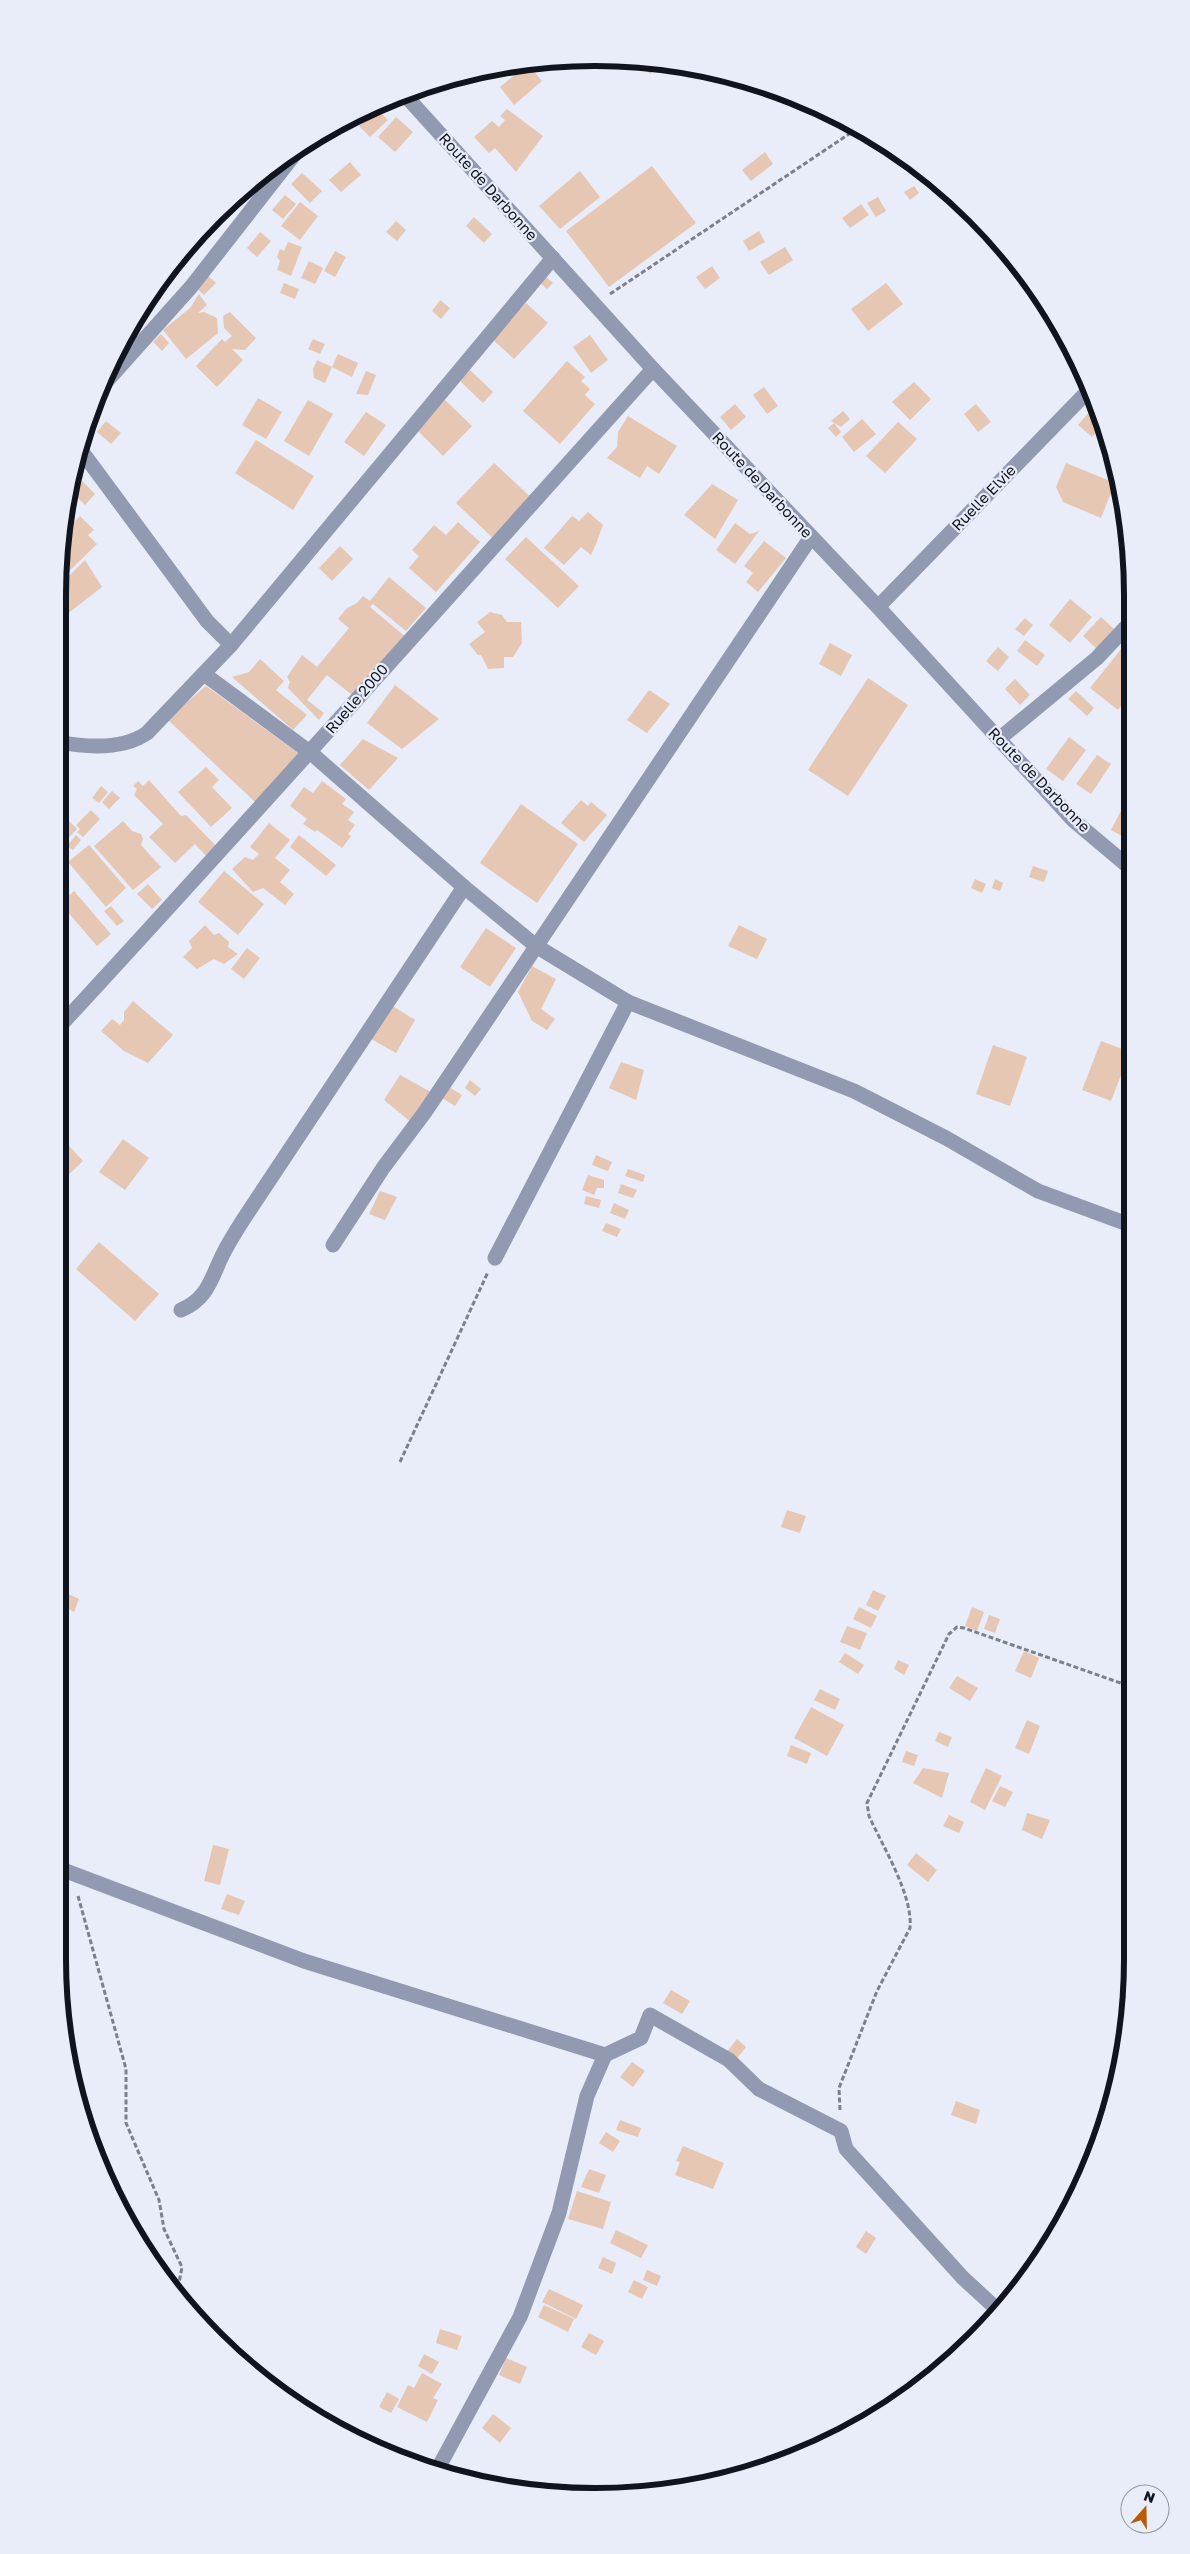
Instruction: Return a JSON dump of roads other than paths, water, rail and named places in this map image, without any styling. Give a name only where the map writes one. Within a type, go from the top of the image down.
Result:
[{"type":"street","name":"Route de Darbonne","points":[[409,100],[653,368],[878,607],[1073,820],[1124,863]]},
{"type":"street","points":[[116,371],[190,287],[284,168]]},
{"type":"street","points":[[66,743],[86,747],[138,739],[204,674],[231,645],[553,258]]},
{"type":"street","name":"Ruelle 2000","points":[[66,1019],[311,753],[389,662],[653,368]]},
{"type":"street","name":"Ruelle Elvie","points":[[878,607],[1085,395]]},
{"type":"street","points":[[85,455],[207,621],[231,645]]},
{"type":"street","points":[[333,1245],[811,536]]},
{"type":"street","points":[[999,739],[1097,658],[1124,629]]},
{"type":"street","points":[[204,674],[311,753],[464,887],[536,946],[628,1002],[854,1092],[946,1138],[1038,1191],[1124,1223]]},
{"type":"street","points":[[180,1310],[192,1306],[204,1295],[223,1254],[243,1220],[464,887]]},
{"type":"street","points":[[495,1258],[628,1002]]},
{"type":"street","points":[[66,1871],[304,1961],[605,2055]]},
{"type":"street","points":[[440,2465],[520,2317],[559,2214],[587,2096],[605,2055],[641,2038],[650,2015],[729,2060],[759,2089],[841,2131],[846,2150],[962,2278],[994,2307]]}]
